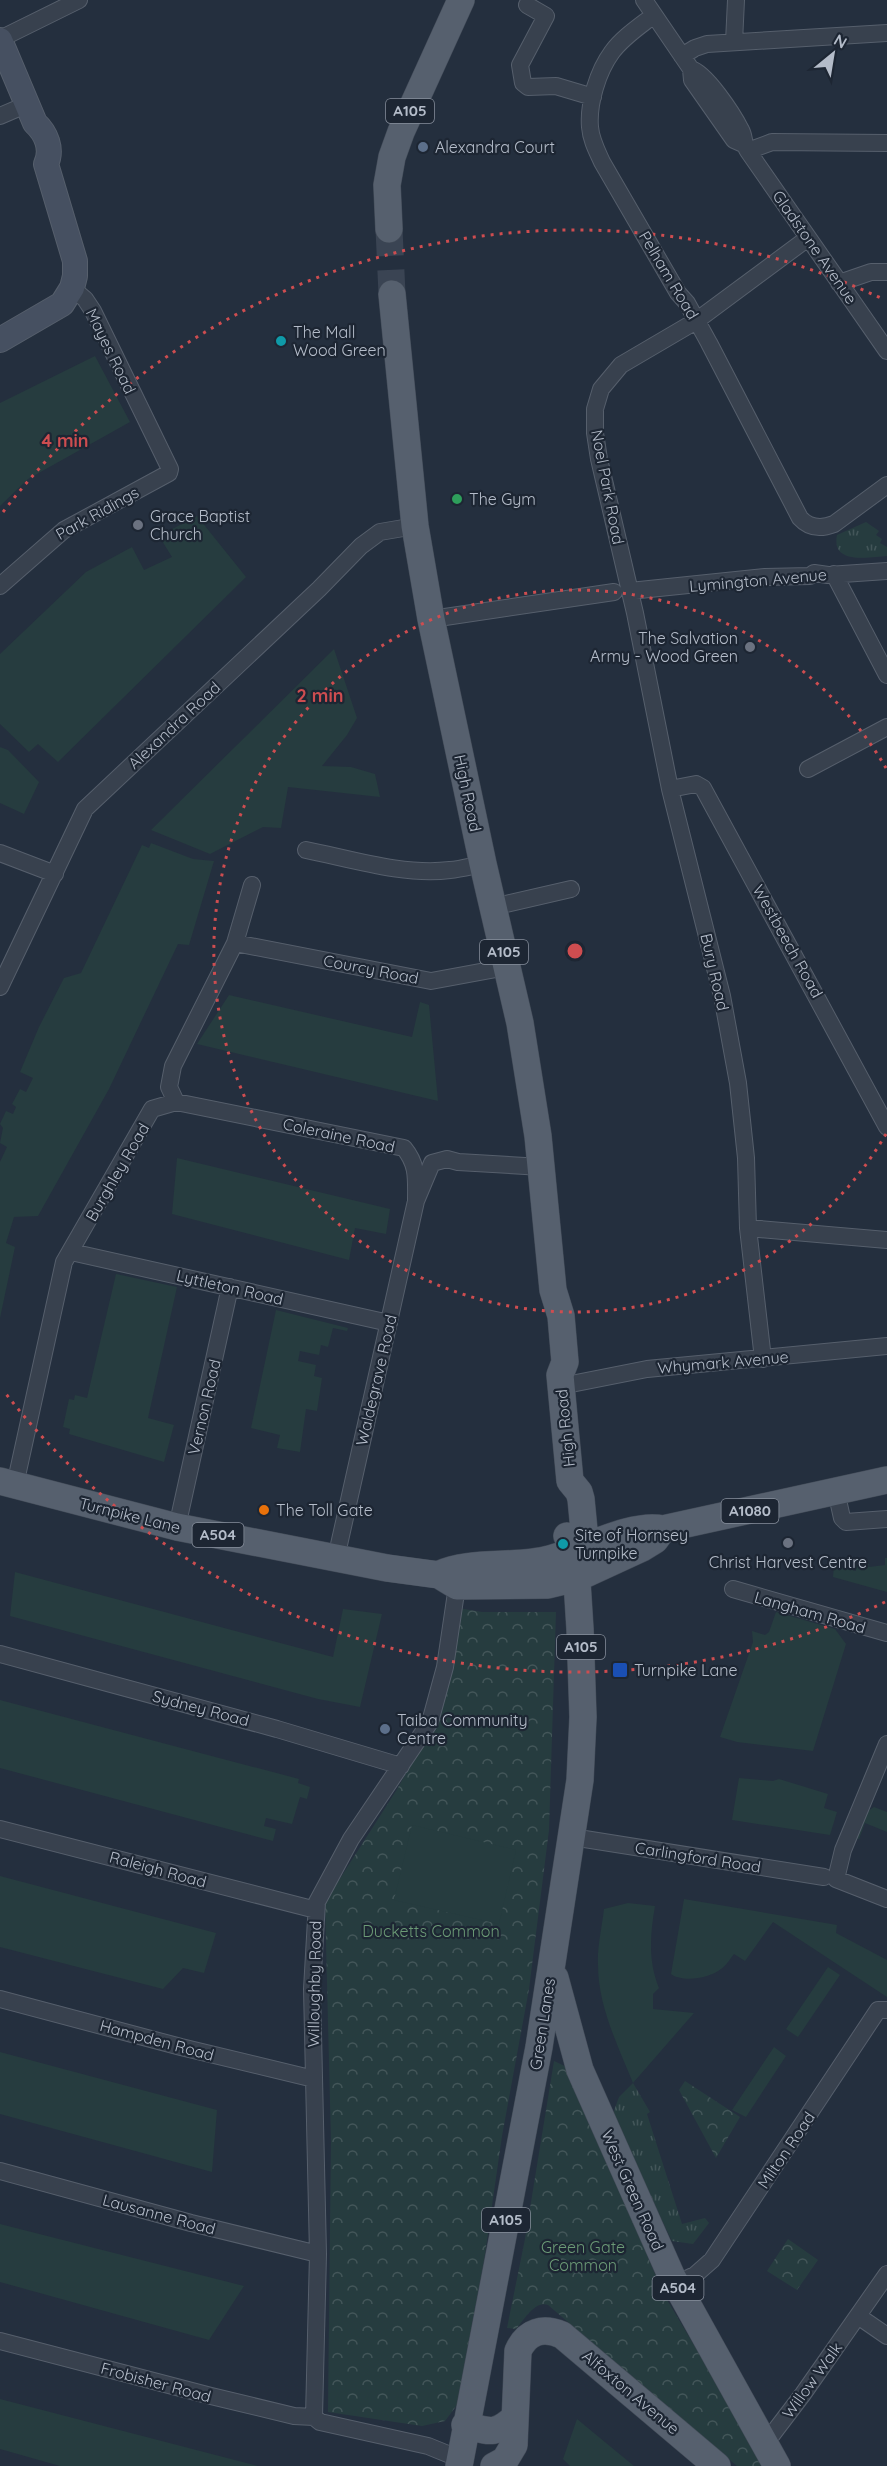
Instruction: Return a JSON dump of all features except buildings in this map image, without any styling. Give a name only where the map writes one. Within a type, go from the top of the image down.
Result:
[{"type":"main road","name":"A105","points":[[389,229],[387,185],[392,157],[401,132],[461,0]]},
{"type":"main road","points":[[0,39],[32,113],[31,137],[36,154],[46,164],[75,261],[75,276],[66,299],[57,308],[0,340]]},
{"type":"main road","name":"High Road","points":[[392,294],[415,526],[431,619],[483,864],[520,1023],[542,1167],[554,1290],[561,1316],[565,1362],[560,1381],[570,1480],[562,1493],[565,1530],[575,1550],[577,1578]]},
{"type":"main road","name":"A1080","points":[[575,1550],[636,1531],[663,1529],[887,1480]]},
{"type":"main road","name":"Turnpike Lane","points":[[7,1483],[177,1527],[448,1581],[530,1586],[548,1585],[577,1578]]},
{"type":"main road","name":"A1080","points":[[577,1578],[642,1548],[655,1540],[663,1529]]},
{"type":"main road","name":"Turnpike Lane","points":[[448,1581],[456,1569],[549,1559],[575,1550]]},
{"type":"main road","name":"Green Lanes","points":[[485,2464],[465,2425],[487,2325],[539,2047],[580,1780],[582,1671],[577,1578]]},
{"type":"main road","name":"West Green Road","points":[[554,1946],[555,1978],[580,2070],[676,2284],[771,2455]]},
{"type":"main road","points":[[539,2047],[580,2070]]},
{"type":"main road","name":"Alfoxton Avenue","points":[[514,2418],[518,2351],[522,2342],[530,2334],[551,2330],[562,2335],[717,2466]]},
{"type":"main road","points":[[465,2425],[493,2432],[514,2418]]},
{"type":"main road","points":[[485,2464],[514,2445],[514,2418]]},
{"type":"street","points":[[0,39],[79,0]]},
{"type":"street","name":"Gladstone Avenue","points":[[644,0],[687,62],[692,80],[734,140],[746,148],[887,351]]},
{"type":"street","points":[[734,42],[736,0]]},
{"type":"street","points":[[527,5],[546,16],[520,64],[523,83],[528,87],[556,86],[594,98]]},
{"type":"street","name":"Pelham Road","points":[[654,15],[613,51],[606,63],[594,98],[590,127],[592,141],[602,162],[678,293],[687,303],[800,518],[809,525],[825,527],[834,524],[887,485]]},
{"type":"street","points":[[687,62],[695,48],[707,44],[887,33]]},
{"type":"street","points":[[0,116],[32,113]]},
{"type":"street","points":[[746,148],[772,142],[887,143]]},
{"type":"street","name":"Noel Park Road","points":[[622,592],[594,433],[595,409],[601,390],[621,365],[696,321],[808,238]]},
{"type":"street","points":[[839,283],[871,272],[887,272]]},
{"type":"street","name":"Mayes Road","points":[[72,288],[85,299],[93,311],[170,469]]},
{"type":"street","name":"Park Ridings","points":[[0,586],[63,530],[167,475],[170,469]]},
{"type":"street","name":"Alexandra Road","points":[[0,987],[86,809],[368,540],[375,534],[388,529],[415,526]]},
{"type":"street","name":"Lymington Avenue","points":[[445,617],[622,592],[765,577],[887,571]]},
{"type":"street","points":[[834,574],[887,675]]},
{"type":"street","name":"Bury Road","points":[[622,592],[722,996],[736,1072],[746,1158],[748,1228],[763,1359]]},
{"type":"street","points":[[808,769],[887,727]]},
{"type":"street","name":"Westbeech Road","points":[[670,789],[696,784],[703,788],[887,1127]]},
{"type":"street","points":[[306,850],[427,871],[450,870],[483,864]]},
{"type":"street","points":[[0,853],[55,874]]},
{"type":"street","points":[[176,1102],[170,1087],[173,1066],[235,943],[252,885]]},
{"type":"street","points":[[493,907],[570,889]]},
{"type":"street","name":"Courcy Road","points":[[235,943],[431,981],[507,967]]},
{"type":"street","name":"Coleraine Road","points":[[176,1102],[404,1148],[413,1159],[417,1170],[416,1201]]},
{"type":"street","name":"Burghley Road","points":[[7,1483],[64,1262],[152,1109],[176,1102]]},
{"type":"street","points":[[416,1201],[432,1164],[447,1159],[458,1162],[542,1167]]},
{"type":"street","name":"Waldegrave Road","points":[[336,1558],[416,1201]]},
{"type":"street","points":[[748,1228],[887,1240]]},
{"type":"street","name":"Lyttleton Road","points":[[71,1252],[389,1323]]},
{"type":"street","name":"Vernon Road","points":[[177,1527],[230,1287]]},
{"type":"street","name":"Whymark Avenue","points":[[560,1381],[647,1369],[887,1347]]},
{"type":"street","points":[[836,1491],[842,1518],[846,1522],[887,1519]]},
{"type":"street","name":"Willoughby Road","points":[[314,2417],[318,2254],[312,1989],[318,1897],[351,1839],[433,1715],[445,1667],[448,1581]]},
{"type":"street","name":"Langham Road","points":[[733,1589],[887,1633]]},
{"type":"street","name":"Sydney Road","points":[[0,1654],[277,1729],[401,1766]]},
{"type":"street","points":[[830,1878],[887,1744]]},
{"type":"street","name":"Raleigh Road","points":[[0,1828],[316,1910]]},
{"type":"street","name":"Carlingford Road","points":[[572,1837],[830,1878],[860,1886],[887,1899]]},
{"type":"street","name":"Hampden Road","points":[[0,1999],[236,2061],[314,2079]]},
{"type":"street","name":"Milton Road","points":[[676,2284],[695,2275],[712,2260],[878,2010],[887,2010]]},
{"type":"street","name":"Lausanne Road","points":[[0,2171],[191,2223],[318,2254]]},
{"type":"street","name":"Willow Walk","points":[[771,2455],[803,2394],[887,2274]]},
{"type":"street","points":[[858,2316],[887,2336]]},
{"type":"street","name":"Frobisher Road","points":[[0,2341],[212,2397],[294,2416],[314,2417],[320,2422],[428,2446],[485,2464]]},
{"type":"street","points":[[428,2446],[454,2439],[465,2425]]},
{"type":"green space","points":[[95,356],[130,422],[28,479],[0,506],[0,403]]},
{"type":"green space","points":[[197,516],[246,577],[58,762],[38,744],[29,752],[0,724],[0,654],[86,572],[132,547],[144,570],[172,557],[159,536]]},
{"type":"green space","points":[[866,522],[879,531],[876,535],[882,539],[880,543],[887,547],[887,556],[862,558],[845,555],[840,551],[837,545],[837,535]]},
{"type":"green space","points":[[334,649],[357,718],[347,735],[322,766],[351,767],[375,774],[380,797],[288,787],[281,828],[263,827],[210,854],[151,830]]},
{"type":"green space","points":[[0,747],[8,750],[39,782],[24,814],[0,803]]},
{"type":"green space","points":[[151,843],[193,859],[214,861],[189,945],[178,944],[109,1089],[38,1216],[14,1217],[6,1243],[15,1247],[0,1318],[0,1162],[7,1147],[0,1143],[3,1128],[0,1124],[6,1111],[13,1114],[16,1107],[12,1104],[20,1089],[26,1092],[33,1078],[20,1072],[39,1027],[64,978],[81,973],[142,845],[149,848]]},
{"type":"green space","points":[[229,995],[412,1037],[420,1002],[429,1005],[438,1101],[197,1044]]},
{"type":"green space","points":[[177,1158],[390,1209],[386,1234],[355,1228],[349,1260],[172,1214]]},
{"type":"green space","points":[[116,1274],[177,1287],[148,1418],[174,1425],[164,1462],[69,1434],[70,1429],[63,1427],[69,1399],[74,1400],[75,1395],[87,1398]]},
{"type":"green space","points":[[276,1310],[348,1328],[347,1331],[333,1328],[328,1347],[321,1345],[319,1355],[300,1351],[298,1361],[316,1365],[314,1376],[322,1378],[317,1411],[306,1409],[300,1452],[277,1448],[280,1435],[251,1428]]},
{"type":"green space","points":[[885,1558],[887,1558],[887,1592],[833,1577],[834,1565],[856,1571],[854,1562],[868,1560],[869,1567],[885,1565]]},
{"type":"green space","points":[[15,1572],[333,1657],[343,1609],[382,1614],[360,1707],[318,1699],[10,1616]]},
{"type":"green space","name":"Ducketts Common","points":[[458,1608],[482,1612],[556,1612],[549,1830],[529,1989],[502,2136],[484,2261],[457,2405],[445,2421],[422,2426],[328,2412],[331,2141],[325,1902],[396,1791],[438,1717],[454,1662]]},
{"type":"green space","points":[[776,1612],[835,1629],[846,1644],[813,1751],[737,1742],[720,1737],[753,1642],[752,1631],[765,1635],[769,1632]]},
{"type":"green space","points":[[0,1700],[299,1779],[298,1783],[310,1787],[307,1799],[300,1797],[292,1824],[266,1818],[264,1826],[276,1829],[273,1841],[0,1768]]},
{"type":"green space","points":[[739,1778],[773,1781],[779,1779],[828,1794],[824,1808],[837,1812],[830,1835],[732,1820]]},
{"type":"green space","points":[[874,1807],[887,1812],[887,1832],[865,1823],[859,1839],[855,1838],[866,1812]]},
{"type":"green space","points":[[412,1825],[516,1850],[499,1924],[394,1900]]},
{"type":"green space","points":[[0,1876],[216,1933],[204,1973],[183,1968],[163,1989],[0,1947]]},
{"type":"green space","points":[[684,1899],[837,1925],[836,1933],[887,1960],[887,1997],[773,1922],[745,1961],[734,1954],[723,1968],[710,1975],[689,1979],[676,1977],[671,1974]]},
{"type":"green space","points":[[628,1903],[655,1906],[651,1948],[655,1978],[659,1988],[653,1994],[653,2009],[694,2013],[633,2083],[605,2011],[598,1965],[604,1909]]},
{"type":"green space","points":[[828,1967],[840,1975],[798,2037],[786,2029]]},
{"type":"green space","points":[[774,2047],[786,2056],[746,2117],[732,2110]]},
{"type":"green space","points":[[0,2052],[217,2110],[212,2172],[0,2114]]},
{"type":"green space","name":"Green Gate Common","points":[[554,2061],[569,2068],[663,2293],[764,2463],[762,2466],[737,2466],[548,2305],[543,2304],[534,2308],[516,2329],[507,2328],[525,2239]]},
{"type":"green space","points":[[685,2081],[740,2117],[716,2158],[679,2090]]},
{"type":"green space","points":[[633,2083],[650,2112],[647,2114],[682,2224],[705,2218],[709,2223],[693,2244],[672,2241],[612,2116],[619,2097]]},
{"type":"green space","points":[[0,2224],[244,2286],[209,2340],[0,2282]]},
{"type":"green space","points":[[788,2239],[818,2260],[797,2290],[767,2271]]},
{"type":"green space","points":[[0,2399],[258,2466],[60,2466],[0,2449]]},
{"type":"green space","points":[[577,2419],[634,2466],[570,2466],[563,2459]]},
{"type":"tunnel","points":[[389,229],[392,294]]},
{"type":"place","name":"Alexandra Court","points":[[423,147]]},
{"type":"place","name":"The Mall Wood Green","points":[[281,341]]},
{"type":"place","name":"The Gym","points":[[457,499]]},
{"type":"place","name":"Grace Baptist Church","points":[[138,525]]},
{"type":"place","name":"The Salvation Army - Wood Green","points":[[750,647]]},
{"type":"place","name":"The Toll Gate","points":[[264,1510]]},
{"type":"place","name":"Christ Harvest Centre","points":[[788,1543]]},
{"type":"place","name":"Site of Hornsey Turnpike","points":[[563,1544]]},
{"type":"place","name":"Turnpike Lane","points":[[620,1670]]},
{"type":"place","name":"Taiba Community Centre","points":[[385,1729]]}]
